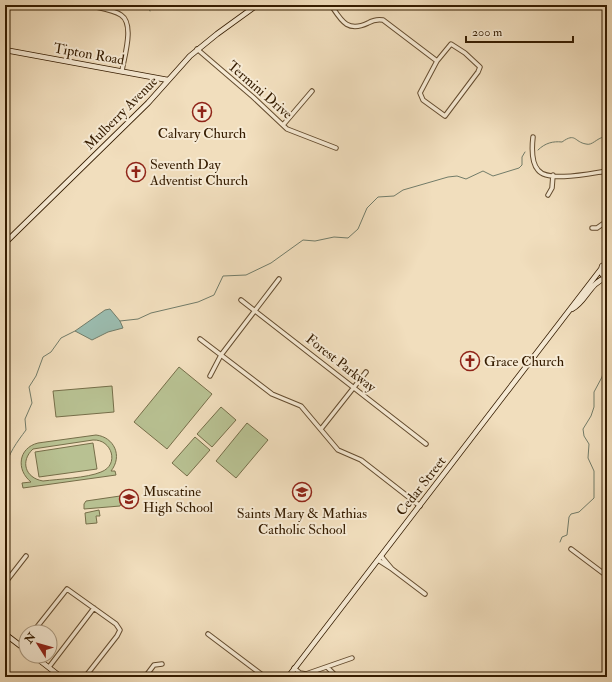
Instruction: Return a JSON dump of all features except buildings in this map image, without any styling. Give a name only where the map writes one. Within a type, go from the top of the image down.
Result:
[{"type":"main road","name":"Mulberry Avenue","points":[[5,243],[148,104],[168,80],[197,50],[249,7],[257,5]]},
{"type":"main road","name":"Tipton Road","points":[[5,50],[168,80]]},
{"type":"main road","name":"Cedar Street","points":[[288,677],[607,263]]},
{"type":"main road","points":[[601,269],[603,276],[607,278]]},
{"type":"main road","name":"Cedar Street","points":[[572,309],[576,307],[596,283],[607,278]]},
{"type":"main road","points":[[5,634],[18,644]]},
{"type":"main road","points":[[44,664],[61,677]]},
{"type":"street","points":[[88,5],[116,12],[125,19],[128,27],[128,36],[122,71]]},
{"type":"street","points":[[331,5],[341,20],[352,27],[362,26],[374,20],[383,20],[437,61]]},
{"type":"street","points":[[453,44],[477,62],[480,67],[478,72],[445,116],[423,100],[420,96],[421,90],[437,61],[450,45],[453,44]]},
{"type":"street","name":"Termini Drive","points":[[197,50],[292,132],[336,148]]},
{"type":"street","points":[[283,125],[312,91]]},
{"type":"street","points":[[533,137],[532,148],[537,169],[542,174],[570,176],[607,171]]},
{"type":"street","points":[[548,195],[552,188],[553,175]]},
{"type":"street","points":[[592,228],[597,228],[607,221]]},
{"type":"street","points":[[210,376],[221,355],[279,279]]},
{"type":"street","name":"Forest Parkway","points":[[241,300],[426,444]]},
{"type":"street","points":[[200,339],[272,394],[301,406],[338,450],[361,460],[420,506]]},
{"type":"street","points":[[321,430],[366,372]]},
{"type":"street","points":[[571,549],[607,576]]},
{"type":"street","points":[[5,583],[26,556]]},
{"type":"street","points":[[381,556],[392,569]]},
{"type":"street","points":[[378,560],[425,594]]},
{"type":"street","points":[[39,624],[67,589],[116,624],[120,630],[85,677]]},
{"type":"street","points":[[49,668],[94,608]]},
{"type":"street","points":[[208,634],[265,677]]},
{"type":"street","points":[[294,668],[303,675],[352,658]]},
{"type":"street","points":[[145,677],[154,665],[162,664]]},
{"type":"street","points":[[327,667],[337,677]]},
{"type":"green space","points":[[179,367],[212,394],[167,449],[134,422]]},
{"type":"green space","points":[[112,386],[114,412],[56,417],[53,391]]},
{"type":"green space","points":[[221,407],[236,420],[212,447],[197,434]]},
{"type":"green space","points":[[247,423],[268,440],[236,478],[216,461]]},
{"type":"green space","points":[[96,435],[108,439],[115,448],[115,465],[111,471],[115,471],[116,475],[23,488],[22,483],[31,482],[26,477],[21,466],[23,454],[31,446],[38,443]],"holes":[[[93,440],[100,441],[109,448],[112,459],[107,469],[101,472],[81,477],[43,481],[28,473],[26,468],[27,459],[33,449]]]},
{"type":"green space","points":[[195,437],[210,450],[187,476],[172,463]]},
{"type":"green space","points":[[93,443],[97,469],[39,477],[35,452]]},
{"type":"green space","points":[[120,496],[120,506],[84,509],[84,504],[86,501]]},
{"type":"green space","points":[[99,510],[100,516],[96,516],[97,523],[86,524],[85,513]]},
{"type":"shaded area","points":[[110,309],[120,321],[123,328],[108,332],[92,340],[75,331],[105,310]]},
{"type":"waterway","points":[[148,5],[150,11]]},
{"type":"waterway","points":[[538,150],[549,143],[562,142],[570,138],[575,138],[582,143],[588,144],[604,137],[607,143]]},
{"type":"waterway","points":[[120,321],[138,319],[151,313],[198,302],[214,295],[223,276],[246,275],[271,263],[303,240],[315,241],[334,237],[348,238],[358,229],[367,208],[378,197],[394,196],[403,190],[448,177],[457,176],[466,179],[483,171],[493,176],[519,168],[522,165],[522,157],[525,152]]},
{"type":"waterway","points":[[5,469],[11,453],[26,430],[25,419],[32,403],[29,387],[36,376],[43,357],[51,352],[61,338],[75,331]]},
{"type":"waterway","points":[[560,542],[562,537],[567,535],[569,517],[571,514],[579,512],[594,498],[594,471],[588,458],[589,444],[584,436],[583,429],[591,416],[594,407],[594,392],[602,377],[607,358]]},
{"type":"place","name":"Calvary Church","points":[[202,112]]},
{"type":"place","name":"Seventh Day Adventist Church","points":[[136,172]]},
{"type":"place","name":"Grace Church","points":[[470,361]]},
{"type":"place","name":"Saints Mary & Mathias Catholic School","points":[[302,492]]},
{"type":"place","name":"Muscatine High School","points":[[129,499]]}]
